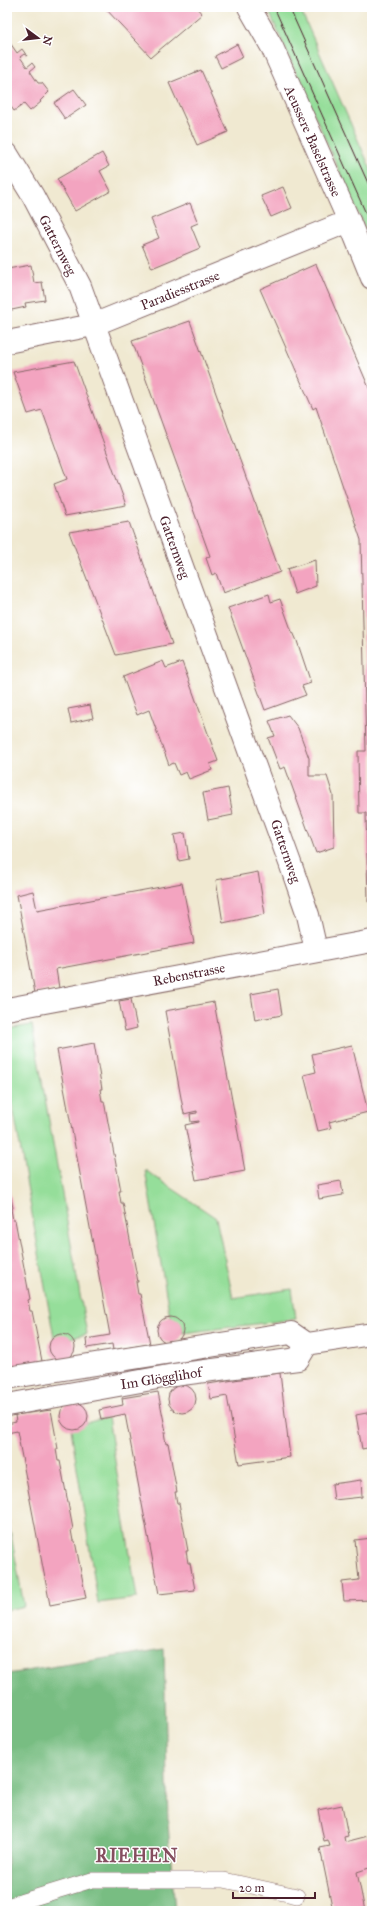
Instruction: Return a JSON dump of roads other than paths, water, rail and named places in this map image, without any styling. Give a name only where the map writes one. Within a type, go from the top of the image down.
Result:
[{"type":"street","name":"Aeussere Baselstrasse","points":[[249,7],[272,47],[349,220],[372,278]]},
{"type":"street","name":"Gatternweg","points":[[7,154],[33,196],[80,286],[290,863],[308,915],[316,950]]},
{"type":"street","name":"Paradiesstrasse","points":[[7,342],[93,325],[349,220]]},
{"type":"street","name":"Rebenstrasse","points":[[7,1009],[372,940]]},
{"type":"street","name":"Im Glögglihof","points":[[7,1378],[291,1333],[307,1344],[298,1359],[174,1375],[7,1405]]},
{"type":"street","points":[[307,1344],[372,1334]]},
{"type":"street","points":[[200,1347],[205,1371]]},
{"type":"street","points":[[93,1364],[98,1389]]},
{"type":"lane","points":[[7,1906],[92,1880],[224,1880],[297,1896]]},
{"type":"tram line","points":[[274,7],[372,227]]},
{"type":"tram line","points":[[289,7],[372,192]]},
{"type":"district","name":"RIEHEN","points":[[137,1856]]}]
